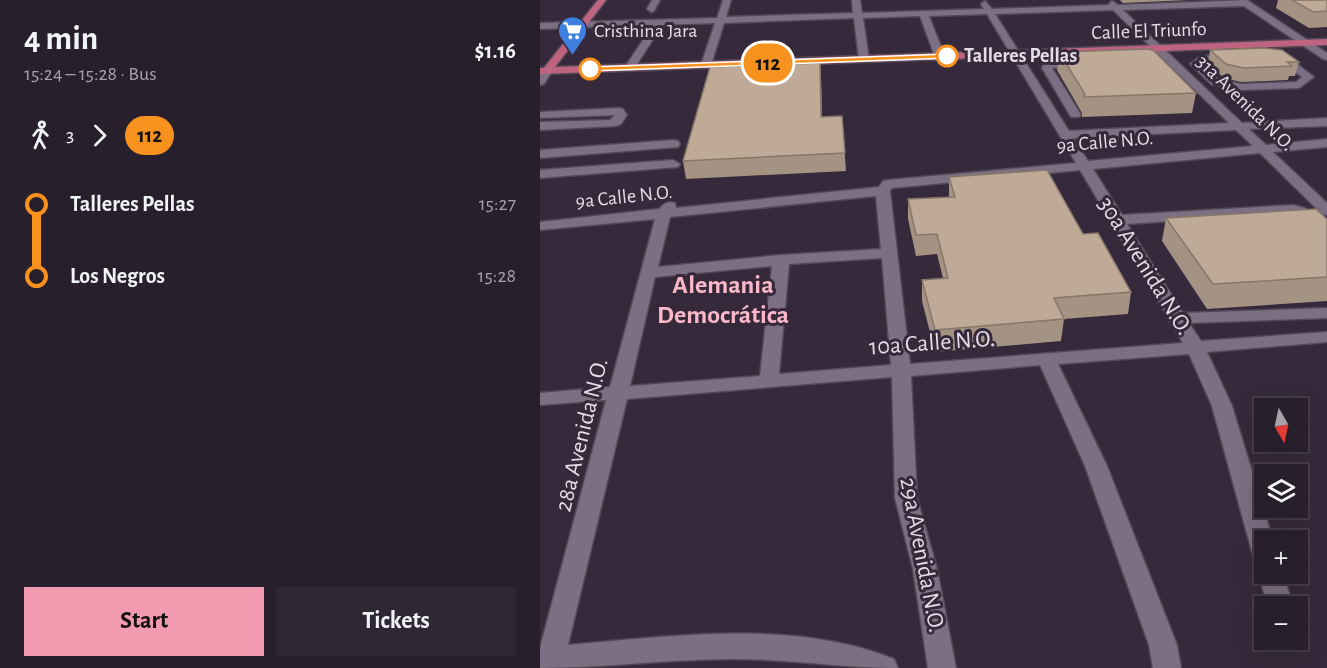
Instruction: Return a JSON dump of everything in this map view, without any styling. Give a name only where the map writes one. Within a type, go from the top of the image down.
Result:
[{"type":"main road","points":[[544,70],[602,0]]},
{"type":"main road","name":"Calle El Triunfo","points":[[544,70],[1327,42]]},
{"type":"street","points":[[651,9],[656,0]]},
{"type":"street","points":[[706,65],[728,0]]},
{"type":"street","points":[[856,0],[864,59]]},
{"type":"street","name":"30a Avenida N.O.","points":[[982,0],[1195,347],[1222,406],[1258,530]]},
{"type":"street","points":[[540,26],[989,12],[1112,4],[1244,1],[1327,57]]},
{"type":"street","name":"31a Avenida N.O.","points":[[1112,4],[1327,211]]},
{"type":"street","points":[[924,14],[940,57]]},
{"type":"street","points":[[630,68],[658,22]]},
{"type":"street","points":[[1263,45],[1285,60],[1309,78],[1299,85],[1241,87],[1215,82],[1195,64],[1201,59],[1261,57],[1285,60]]},
{"type":"street","points":[[1138,49],[1149,61]]},
{"type":"street","points":[[1043,53],[1049,63],[1047,68],[1075,116]]},
{"type":"street","points":[[1049,63],[1132,61]]},
{"type":"street","points":[[540,82],[544,70]]},
{"type":"street","points":[[540,115],[619,111],[621,115],[617,121],[612,123],[540,126]]},
{"type":"street","points":[[1064,135],[1327,122]]},
{"type":"street","name":"9a Calle N.O.","points":[[540,226],[878,181],[885,187],[1327,143]]},
{"type":"street","points":[[540,154],[674,144]]},
{"type":"street","points":[[540,174],[673,164]]},
{"type":"street","name":"29a Avenida N.O.","points":[[885,187],[888,253],[901,371],[906,498],[925,569],[942,668]]},
{"type":"street","name":"9a Calle N.O.","points":[[540,215],[668,208]]},
{"type":"street","name":"28a Avenida N.O.","points":[[547,662],[668,208]]},
{"type":"street","points":[[1116,220],[1293,209],[1300,211],[1327,238]]},
{"type":"street","points":[[649,273],[781,260],[888,253]]},
{"type":"street","points":[[769,381],[781,260]]},
{"type":"street","points":[[1178,318],[1327,313]]},
{"type":"street","name":"10a Calle N.O.","points":[[540,399],[1327,337]]},
{"type":"street","points":[[1047,360],[1096,466],[1163,645],[1167,668]]},
{"type":"street","points":[[547,662],[700,646],[808,648],[868,665]]},
{"type":"building","points":[[1292,0],[1327,0],[1327,11],[1313,12]]},
{"type":"building","points":[[1264,48],[1282,50],[1299,62],[1287,62],[1292,66],[1244,68],[1226,64],[1210,50]]},
{"type":"building","points":[[1149,49],[1154,51],[1196,93],[1084,97],[1085,94],[1059,52]]},
{"type":"building","points":[[820,63],[821,117],[842,116],[845,153],[683,161],[710,67]]},
{"type":"building","points":[[1047,170],[1083,234],[1098,233],[1131,292],[1054,298],[1064,319],[935,330],[922,280],[948,278],[937,234],[916,235],[908,199],[955,197],[949,177]]},
{"type":"building","points":[[1316,209],[1327,219],[1327,277],[1213,284],[1166,218]]},
{"type":"bus line","name":"112","points":[[590,69],[947,56]]},
{"type":"place","name":"Cristhina Jara","points":[[573,56]]},
{"type":"place","name":"Talleres Pellas","points":[[947,56]]},
{"type":"district","name":"Alemania Democrática","points":[[723,300]]}]
